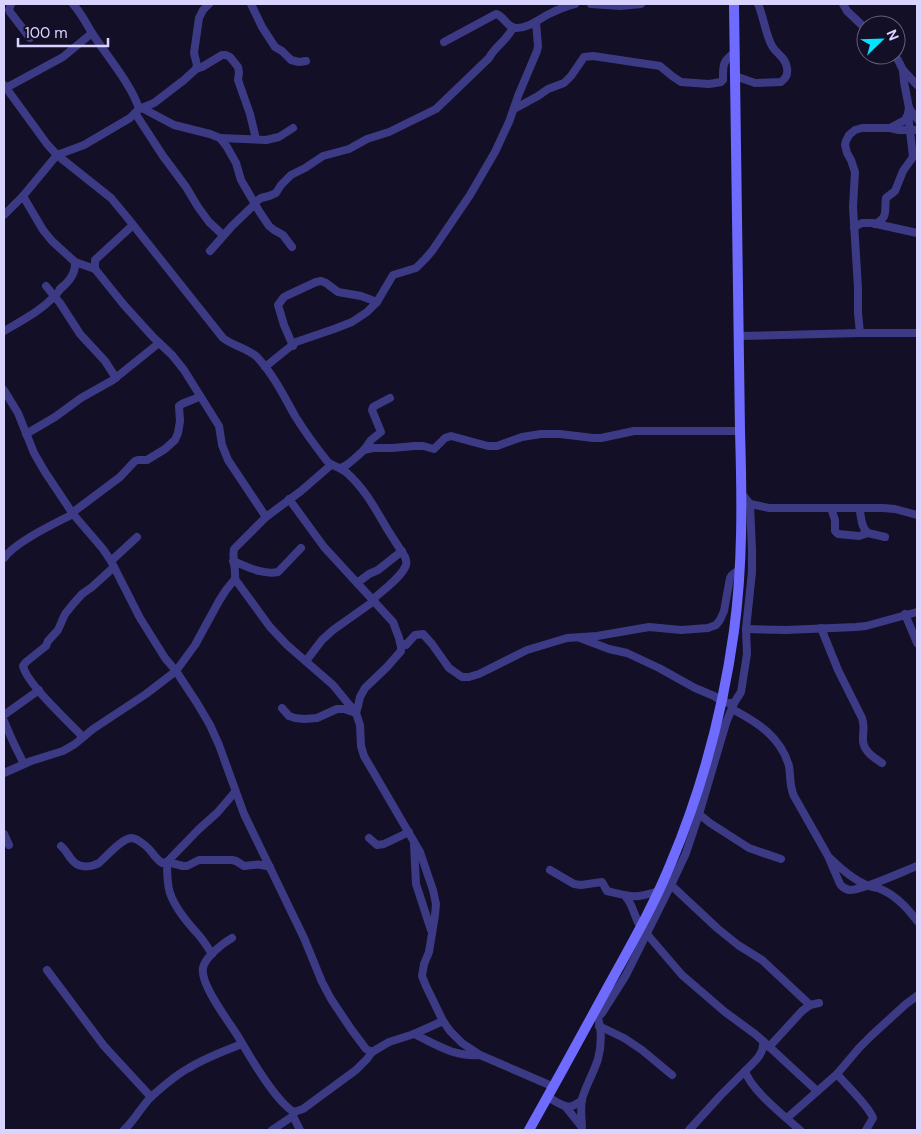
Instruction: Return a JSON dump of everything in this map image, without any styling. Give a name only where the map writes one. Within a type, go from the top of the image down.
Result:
[{"type":"main road","points":[[529,1130],[644,930],[696,796],[711,748],[722,701],[734,630],[740,569],[742,494],[734,4]]},
{"type":"street","points":[[11,4],[10,12],[30,38]]},
{"type":"street","points":[[86,4],[76,7],[134,98],[163,156],[209,222],[223,235]]},
{"type":"street","points":[[196,69],[194,52],[199,18],[209,4]]},
{"type":"street","points":[[251,4],[262,27],[275,47],[291,60],[306,61]]},
{"type":"street","points":[[444,42],[496,14],[500,15],[513,27],[525,26],[536,22],[562,6],[575,4]]},
{"type":"street","points":[[591,4],[620,6],[641,4]]},
{"type":"street","points":[[735,76],[755,83],[781,82],[787,76],[788,70],[785,62],[770,44],[758,4]]},
{"type":"street","points":[[843,4],[856,20]]},
{"type":"street","points":[[265,367],[296,342],[352,322],[367,312],[377,302],[394,275],[416,268],[432,252],[478,182],[495,152],[537,51],[536,22]]},
{"type":"street","points":[[210,251],[254,204],[261,198],[273,195],[291,175],[323,156],[349,149],[367,139],[389,132],[436,109],[489,58],[513,27]]},
{"type":"street","points":[[92,33],[63,57],[4,88],[57,155],[111,198],[223,338],[254,355],[265,367],[320,452],[331,465],[347,472],[374,504],[405,557],[406,565],[401,574],[373,601],[333,630],[306,661]]},
{"type":"street","points":[[514,109],[567,80],[584,57],[593,56],[660,66],[681,82],[709,84],[723,80],[722,68],[724,62],[734,53]]},
{"type":"street","points":[[4,215],[23,196],[57,155],[84,146],[139,110],[154,103],[196,69],[222,55],[230,57],[238,67],[238,80],[250,114],[256,139]]},
{"type":"street","points":[[900,65],[917,85]]},
{"type":"street","points":[[875,224],[884,217],[886,198],[895,191],[913,157],[914,130],[903,70]]},
{"type":"street","points":[[139,110],[174,126],[220,138],[266,140],[278,137],[292,128]]},
{"type":"street","points":[[909,111],[917,119]]},
{"type":"street","points":[[890,128],[905,120],[909,111]]},
{"type":"street","points":[[860,333],[853,207],[855,172],[847,153],[846,141],[855,130],[862,128],[914,130]]},
{"type":"street","points":[[220,138],[236,163],[254,204],[269,226],[283,235],[292,247]]},
{"type":"street","points":[[23,196],[43,230],[52,241],[75,262],[95,270],[124,305],[184,370],[219,426],[222,445],[228,458],[266,517]]},
{"type":"street","points":[[854,227],[866,222],[917,233]]},
{"type":"street","points":[[95,270],[95,260],[133,225]]},
{"type":"street","points":[[4,331],[36,312],[54,297],[70,280],[74,272],[75,262]]},
{"type":"street","points":[[293,346],[278,305],[284,297],[321,281],[338,292],[361,296],[377,302]]},
{"type":"street","points":[[62,287],[56,290],[43,284],[60,303],[80,334],[105,361],[116,378]]},
{"type":"street","points":[[739,336],[917,333]]},
{"type":"street","points":[[26,434],[55,417],[81,398],[116,378],[159,343]]},
{"type":"street","points":[[4,390],[18,413],[34,453],[59,496],[113,564],[140,618],[165,658],[197,703],[210,726],[244,814],[304,938],[322,982],[351,1029],[366,1049],[372,1052]]},
{"type":"street","points":[[4,558],[9,552],[33,536],[72,514],[135,462],[147,460],[165,450],[175,440],[178,433],[180,421],[179,406],[200,396]]},
{"type":"street","points":[[341,468],[364,450],[381,432],[372,412],[373,408],[390,398]]},
{"type":"street","points":[[364,450],[415,446],[434,449],[451,436],[488,446],[497,446],[522,437],[541,434],[601,438],[634,431],[740,431]]},
{"type":"street","points":[[4,773],[24,764],[64,751],[176,671],[195,645],[219,601],[235,579],[234,549],[266,517],[301,491],[331,465]]},
{"type":"street","points":[[644,930],[671,886],[686,854],[726,722],[741,692],[747,654],[746,629],[752,572],[750,504],[742,494]]},
{"type":"street","points":[[289,499],[324,547],[393,622],[400,642],[399,654],[364,688],[356,713]]},
{"type":"street","points":[[750,504],[769,508],[889,509],[917,515]]},
{"type":"street","points":[[831,508],[838,534],[859,536],[868,533],[885,537]]},
{"type":"street","points":[[859,508],[863,528],[868,533]]},
{"type":"street","points":[[83,736],[39,690],[25,673],[23,666],[46,646],[58,630],[65,614],[78,598],[113,564],[137,537]]},
{"type":"street","points":[[233,561],[259,572],[273,573],[278,572],[301,548]]},
{"type":"street","points":[[357,583],[378,570],[402,551]]},
{"type":"street","points":[[400,642],[405,645],[415,635],[422,634],[432,644],[449,668],[462,677],[469,677],[534,647],[567,638],[608,634],[645,627],[688,630],[708,628],[720,620],[724,611],[730,578],[740,569]]},
{"type":"street","points":[[235,579],[270,627],[287,645],[333,685],[356,713],[360,725],[361,746],[364,756],[420,852],[435,897],[429,952],[422,976],[443,1021],[462,1043],[480,1055],[554,1087]]},
{"type":"street","points":[[906,614],[917,608]]},
{"type":"street","points":[[746,629],[786,630],[866,626],[917,612]]},
{"type":"street","points":[[748,613],[755,624],[763,629]]},
{"type":"street","points":[[906,614],[917,643]]},
{"type":"street","points":[[821,628],[838,670],[865,726],[863,740],[866,750],[882,763]]},
{"type":"street","points":[[578,637],[627,653],[728,703],[756,722],[772,736],[788,762],[791,789],[794,796],[843,887],[855,890],[917,866]]},
{"type":"street","points":[[4,715],[39,690]]},
{"type":"street","points":[[282,708],[289,716],[304,719],[317,718],[337,709],[356,713]]},
{"type":"street","points":[[4,721],[24,764]]},
{"type":"street","points":[[212,954],[179,911],[170,894],[167,862],[217,813],[235,792]]},
{"type":"street","points":[[699,814],[748,848],[781,859]]},
{"type":"street","points":[[4,834],[9,844]]},
{"type":"street","points":[[369,838],[377,845],[411,836]]},
{"type":"street","points":[[411,836],[415,853],[416,884],[432,931]]},
{"type":"street","points":[[62,846],[75,863],[86,866],[96,865],[130,838],[148,847],[158,861],[162,863],[167,862],[187,866],[200,860],[232,860],[244,866],[262,864],[270,866]]},
{"type":"street","points":[[828,856],[844,871],[867,886],[878,888],[892,896],[906,907],[917,921]]},
{"type":"street","points":[[550,870],[574,884],[602,882],[607,891],[626,896],[646,896],[659,891]]},
{"type":"street","points":[[671,886],[717,928],[738,945],[762,960],[810,1005]]},
{"type":"street","points":[[626,896],[644,930],[682,975],[755,1034],[817,1092]]},
{"type":"street","points":[[232,938],[223,943],[212,954],[204,964],[203,973],[214,999],[253,1062],[274,1092],[293,1114],[300,1130]]},
{"type":"street","points":[[47,970],[104,1046],[151,1097]]},
{"type":"street","points":[[787,1118],[837,1074],[872,1034],[917,996]]},
{"type":"street","points":[[689,1130],[760,1055],[766,1044],[802,1011],[810,1005],[819,1003]]},
{"type":"street","points":[[582,1129],[582,1100],[598,1059],[601,1044],[601,1031],[597,1014]]},
{"type":"street","points":[[272,1130],[343,1080],[362,1064],[372,1052],[389,1042],[414,1034],[443,1021]]},
{"type":"street","points":[[600,1026],[642,1050],[672,1075]]},
{"type":"street","points":[[414,1034],[454,1053],[468,1056],[480,1055]]},
{"type":"street","points":[[124,1130],[151,1097],[186,1069],[242,1044]]},
{"type":"street","points":[[745,1071],[750,1082],[800,1130]]},
{"type":"street","points":[[837,1074],[872,1115],[873,1118],[866,1130]]},
{"type":"street","points":[[548,1096],[565,1106],[571,1107],[582,1100]]},
{"type":"street","points":[[565,1106],[582,1129]]}]
